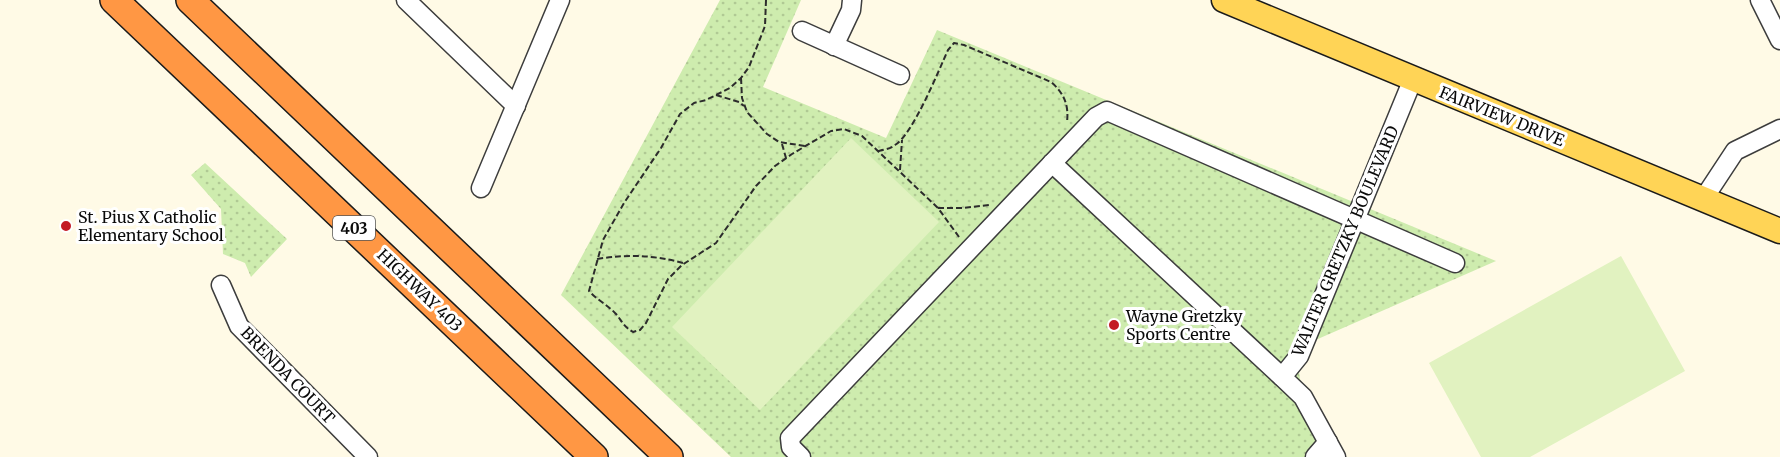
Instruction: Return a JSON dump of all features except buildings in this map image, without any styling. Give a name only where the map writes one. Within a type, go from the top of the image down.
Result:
[{"type":"highway","points":[[92,0],[175,69],[216,96]]},
{"type":"highway","name":"HIGHWAY 403","points":[[114,0],[594,457]]},
{"type":"highway","points":[[190,0],[669,457]]},
{"type":"highway","points":[[207,0],[254,49],[299,104]]},
{"type":"main road","name":"FAIRVIEW DRIVE","points":[[1224,0],[1780,231]]},
{"type":"street","points":[[406,0],[516,106]]},
{"type":"street","points":[[482,188],[560,0]]},
{"type":"street","points":[[834,46],[851,10],[852,0]]},
{"type":"street","points":[[1760,0],[1780,40]]},
{"type":"street","points":[[802,31],[900,75]]},
{"type":"street","name":"WALTER GRETZKY BOULEVARD","points":[[1282,377],[1299,356],[1413,79]]},
{"type":"street","points":[[801,457],[791,447],[790,438],[1096,117],[1107,111],[1455,263]]},
{"type":"street","points":[[1704,198],[1735,151],[1780,129]]},
{"type":"street","points":[[1052,163],[1303,397],[1332,450],[1315,457]]},
{"type":"street","name":"BRENDA COURT","points":[[221,285],[239,326],[368,457]]},
{"type":"path","points":[[766,0],[765,26],[749,67],[741,78],[716,95],[694,103],[680,114],[603,240],[589,291],[633,332],[640,330],[646,323],[668,279],[685,263],[716,243],[756,186],[775,166],[831,131],[844,129],[862,136],[938,208],[962,242]]},
{"type":"path","points":[[878,151],[894,147],[902,140],[913,124],[948,50],[954,44],[964,45],[1051,82],[1060,89],[1065,98],[1068,110],[1067,122]]},
{"type":"path","points":[[741,78],[742,98],[747,112],[768,134],[781,142],[805,146]]},
{"type":"path","points":[[716,95],[745,106]]},
{"type":"path","points":[[900,172],[902,140]]},
{"type":"path","points":[[781,142],[786,158]]},
{"type":"path","points":[[938,208],[996,204]]},
{"type":"path","points":[[597,259],[621,255],[642,255],[685,263]]},
{"type":"green space","points":[[720,0],[801,0],[763,87],[886,138],[937,30],[1496,261],[1295,349],[1305,408],[1329,457],[731,457],[561,295]]},
{"type":"green space","points":[[851,138],[939,222],[760,410],[672,327]]},
{"type":"green space","points":[[205,163],[287,239],[251,277],[245,263],[223,254],[221,209],[191,175]]},
{"type":"green space","points":[[1621,256],[1685,371],[1530,457],[1481,457],[1429,363]]},
{"type":"place","name":"St. Pius X Catholic Elementary School","points":[[66,226]]},
{"type":"place","name":"Wayne Gretzky Sports Centre","points":[[1114,325]]}]
